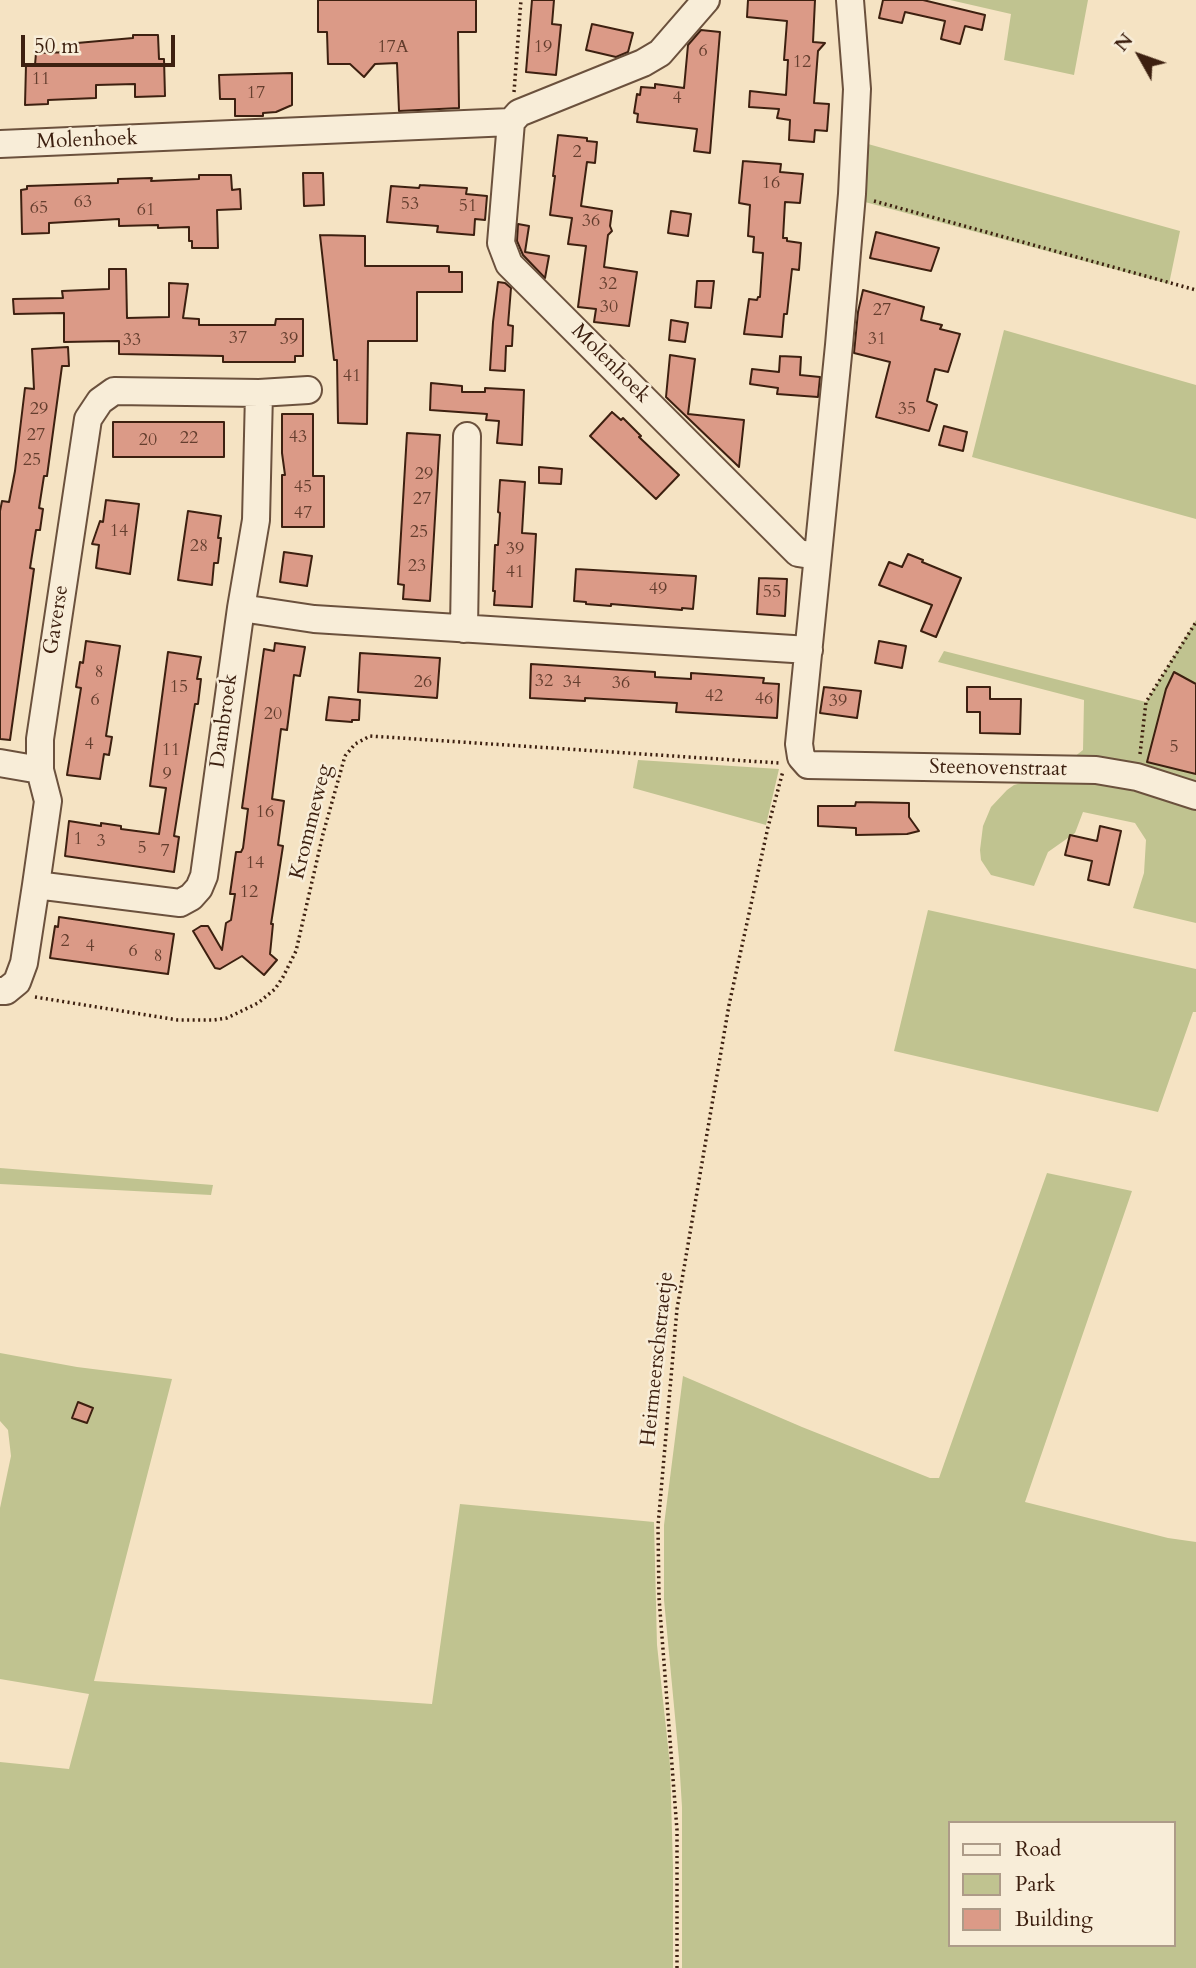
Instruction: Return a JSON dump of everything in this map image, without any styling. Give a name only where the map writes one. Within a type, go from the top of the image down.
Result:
[{"type":"street","name":"Molenhoek","points":[[706,0],[660,53],[519,113],[510,122],[501,243],[509,264],[798,553],[817,556]]},
{"type":"street","points":[[792,760],[799,744],[852,194],[857,89],[850,0]]},
{"type":"street","name":"Molenhoek","points":[[0,144],[510,122]]},
{"type":"street","name":"Gaverse","points":[[3,991],[18,982],[24,963],[36,885],[48,801],[40,769],[40,739],[88,419],[100,401],[114,391],[259,393],[309,390]]},
{"type":"street","points":[[259,393],[256,520],[241,608],[314,620],[808,650]]},
{"type":"street","points":[[464,629],[475,448]]},
{"type":"street","name":"Dambroek","points":[[36,885],[180,903],[191,897],[199,888],[204,876],[241,608]]},
{"type":"street","name":"Steenovenstraat","points":[[792,760],[808,765],[1096,771],[1137,777],[1196,796]]},
{"type":"street","points":[[0,763],[40,769]]},
{"type":"path","points":[[510,122],[521,0]]},
{"type":"path","points":[[852,194],[1196,290]]},
{"type":"path","points":[[1137,777],[1146,702],[1195,625]]},
{"type":"path","name":"Krommeweg","points":[[3,991],[178,1020],[227,1018],[258,1003],[275,989],[296,951],[323,834],[345,756],[355,744],[370,736],[792,760]]},
{"type":"path","name":"Heirmeerschstraetje","points":[[677,1968],[677,1830],[659,1598],[658,1527],[677,1309],[729,1005],[768,827],[783,770],[792,760]]},
{"type":"green space","points":[[950,0],[1088,0],[1074,75],[1004,60],[1011,14]]},
{"type":"green space","points":[[868,144],[1180,231],[1169,284],[865,202]]},
{"type":"green space","points":[[1004,330],[1196,385],[1196,519],[972,457]]},
{"type":"green space","points":[[1196,620],[1196,923],[1133,908],[1144,873],[1146,840],[1135,823],[1083,812],[1075,833],[1048,852],[1034,886],[991,875],[981,860],[980,850],[983,826],[991,807],[1014,785],[1051,775],[1083,750],[1084,700],[938,662],[944,651],[1146,702]]},
{"type":"green space","points":[[638,760],[779,769],[766,825],[633,788]]},
{"type":"green space","points":[[928,910],[1196,969],[1196,1012],[1193,1012],[1158,1112],[894,1051]]},
{"type":"green space","points":[[0,1168],[213,1185],[211,1195],[0,1184]]},
{"type":"green space","points":[[1047,1173],[1132,1191],[1025,1502],[1168,1538],[1196,1542],[1196,1968],[682,1968],[682,1807],[664,1600],[664,1525],[683,1376],[930,1478],[939,1478]]},
{"type":"green space","points":[[0,1353],[77,1367],[172,1379],[94,1681],[432,1704],[460,1504],[654,1522],[657,1645],[670,1765],[673,1968],[0,1968],[0,1762],[69,1769],[89,1694],[0,1679],[0,1508],[11,1456],[8,1430],[0,1421]]},
{"type":"building","points":[[318,0],[476,0],[476,32],[458,32],[459,108],[399,111],[397,63],[375,64],[364,77],[350,64],[328,64],[327,32],[318,32]]},
{"type":"building","points":[[532,0],[554,0],[552,24],[561,25],[556,75],[526,72]]},
{"type":"building","points":[[748,0],[815,0],[813,42],[825,43],[818,51],[814,103],[829,104],[827,131],[815,130],[814,142],[789,140],[790,120],[777,118],[779,109],[749,107],[750,91],[786,95],[788,60],[784,60],[787,21],[747,17]]},
{"type":"building","points":[[883,0],[923,0],[985,15],[982,30],[965,26],[960,44],[941,39],[945,21],[905,12],[902,23],[879,18]]},
{"type":"building","points":[[592,24],[633,33],[628,52],[616,57],[586,50]]},
{"type":"building","points":[[701,30],[720,32],[710,153],[694,151],[697,129],[637,122],[638,114],[634,113],[641,87],[655,88],[655,84],[684,88],[688,45]]},
{"type":"building","points":[[133,35],[158,35],[159,59],[164,59],[165,96],[135,97],[135,84],[96,85],[96,98],[48,100],[48,104],[25,105],[26,65],[35,65],[36,53],[77,52],[77,43],[133,38]]},
{"type":"building","points":[[292,73],[292,105],[276,112],[263,113],[263,116],[235,116],[235,99],[220,99],[219,75]]},
{"type":"building","points":[[558,135],[587,138],[587,141],[597,142],[595,163],[587,162],[581,206],[612,211],[612,231],[608,235],[604,267],[637,272],[629,326],[594,322],[596,309],[578,307],[586,246],[568,244],[572,218],[550,215]]},
{"type":"building","points":[[743,161],[781,164],[780,172],[803,174],[800,203],[785,202],[783,238],[801,243],[799,270],[792,269],[782,337],[744,334],[749,299],[757,300],[760,297],[763,253],[753,252],[754,237],[748,236],[750,205],[739,203]]},
{"type":"building","points":[[303,173],[323,173],[324,205],[304,206]]},
{"type":"building","points":[[199,175],[231,175],[232,190],[240,189],[241,209],[217,210],[218,248],[192,248],[189,227],[119,226],[119,219],[49,223],[49,233],[22,234],[21,190],[27,189],[27,186],[118,183],[118,179],[199,179]]},
{"type":"building","points":[[420,185],[467,188],[466,194],[487,196],[485,220],[475,219],[474,235],[437,232],[438,226],[387,222],[391,186],[419,188]]},
{"type":"building","points":[[671,211],[691,214],[688,236],[668,233]]},
{"type":"building","points":[[518,224],[529,226],[525,252],[549,256],[545,278],[523,255],[517,241]]},
{"type":"building","points":[[876,232],[939,248],[931,271],[870,258]]},
{"type":"building","points":[[320,235],[365,236],[365,266],[449,266],[449,272],[462,272],[462,292],[417,292],[417,341],[368,341],[367,424],[338,423],[337,360],[334,360]]},
{"type":"building","points":[[109,269],[126,269],[127,318],[169,317],[169,283],[188,284],[183,318],[199,319],[199,325],[275,325],[276,319],[303,319],[303,356],[295,356],[295,362],[223,362],[223,356],[119,354],[119,341],[64,342],[64,313],[14,314],[13,299],[63,298],[62,291],[109,289]]},
{"type":"building","points":[[697,281],[714,281],[711,308],[695,307]]},
{"type":"building","points":[[498,282],[511,288],[508,325],[513,326],[512,346],[506,346],[505,371],[490,370]]},
{"type":"building","points":[[863,290],[924,307],[921,320],[942,325],[940,329],[960,334],[948,372],[935,369],[927,401],[937,405],[929,431],[876,417],[890,362],[854,353]]},
{"type":"building","points":[[671,320],[688,323],[685,342],[669,340]]},
{"type":"building","points":[[68,347],[69,366],[62,366],[47,476],[44,476],[39,508],[43,509],[40,530],[36,530],[30,568],[34,569],[10,740],[0,739],[0,511],[2,501],[9,502],[25,388],[34,389],[32,349]]},
{"type":"building","points":[[670,355],[695,359],[688,414],[744,420],[739,467],[666,397]]},
{"type":"building","points":[[780,356],[801,357],[800,375],[820,377],[818,397],[777,394],[778,388],[750,384],[752,369],[779,372]]},
{"type":"building","points":[[431,383],[462,386],[462,392],[485,392],[485,388],[524,390],[522,445],[497,443],[499,421],[486,420],[487,414],[430,410]]},
{"type":"building","points":[[612,412],[621,420],[623,418],[679,475],[656,499],[590,436]]},
{"type":"building","points":[[282,414],[313,414],[313,476],[324,476],[324,527],[282,527],[282,475],[285,475]]},
{"type":"building","points":[[113,422],[224,422],[224,457],[113,457]]},
{"type":"building","points":[[944,426],[967,432],[963,451],[939,445]]},
{"type":"building","points":[[407,433],[440,435],[430,601],[403,599],[404,585],[398,584]]},
{"type":"building","points":[[539,467],[562,469],[561,484],[539,483]]},
{"type":"building","points":[[500,480],[525,482],[522,533],[536,534],[532,607],[494,605]]},
{"type":"building","points":[[106,500],[139,504],[130,574],[96,568],[99,545],[92,544],[100,521],[103,522]]},
{"type":"building","points":[[188,511],[221,516],[218,563],[214,563],[212,585],[178,580]]},
{"type":"building","points":[[284,552],[312,556],[307,586],[280,582]]},
{"type":"building","points":[[908,554],[961,578],[936,637],[921,631],[932,605],[879,585],[889,562],[902,567]]},
{"type":"building","points":[[576,569],[696,576],[693,609],[611,606],[574,601]]},
{"type":"building","points":[[759,578],[787,579],[785,616],[757,614]]},
{"type":"building","points":[[86,641],[120,646],[106,736],[112,737],[109,755],[104,754],[100,779],[67,775],[81,688],[76,687]]},
{"type":"building","points":[[879,641],[906,646],[902,668],[875,663]]},
{"type":"building","points":[[275,643],[305,647],[300,676],[294,675],[287,730],[281,729],[272,799],[284,801],[278,845],[283,846],[271,924],[270,954],[277,960],[264,975],[242,956],[220,969],[215,968],[193,931],[201,926],[208,926],[222,950],[226,923],[231,920],[235,894],[230,894],[236,852],[241,852],[243,848],[248,809],[242,808],[264,649],[274,651]]},
{"type":"building","points":[[168,652],[201,657],[197,679],[201,679],[198,704],[195,704],[174,836],[179,837],[174,872],[65,856],[69,821],[101,826],[101,823],[121,826],[121,829],[159,834],[166,788],[150,786]]},
{"type":"building","points":[[360,653],[440,658],[437,698],[358,692]]},
{"type":"building","points":[[531,664],[655,672],[655,677],[691,679],[691,673],[764,678],[763,683],[779,684],[777,718],[676,712],[677,703],[530,698]]},
{"type":"building","points":[[1174,672],[1196,684],[1196,774],[1147,762],[1166,689]]},
{"type":"building","points":[[824,687],[861,691],[857,718],[820,713]]},
{"type":"building","points":[[967,687],[990,687],[990,699],[1021,699],[1020,734],[980,733],[980,712],[967,712]]},
{"type":"building","points":[[329,697],[360,700],[359,720],[326,720]]},
{"type":"building","points":[[856,802],[909,803],[909,817],[919,831],[907,834],[856,835],[856,828],[818,826],[818,806],[855,806]]},
{"type":"building","points":[[1100,826],[1121,831],[1109,885],[1088,880],[1092,861],[1065,855],[1070,835],[1097,841]]},
{"type":"building","points":[[59,917],[174,934],[168,974],[50,958]]},
{"type":"building","points":[[78,1402],[93,1408],[87,1423],[72,1418]]}]
